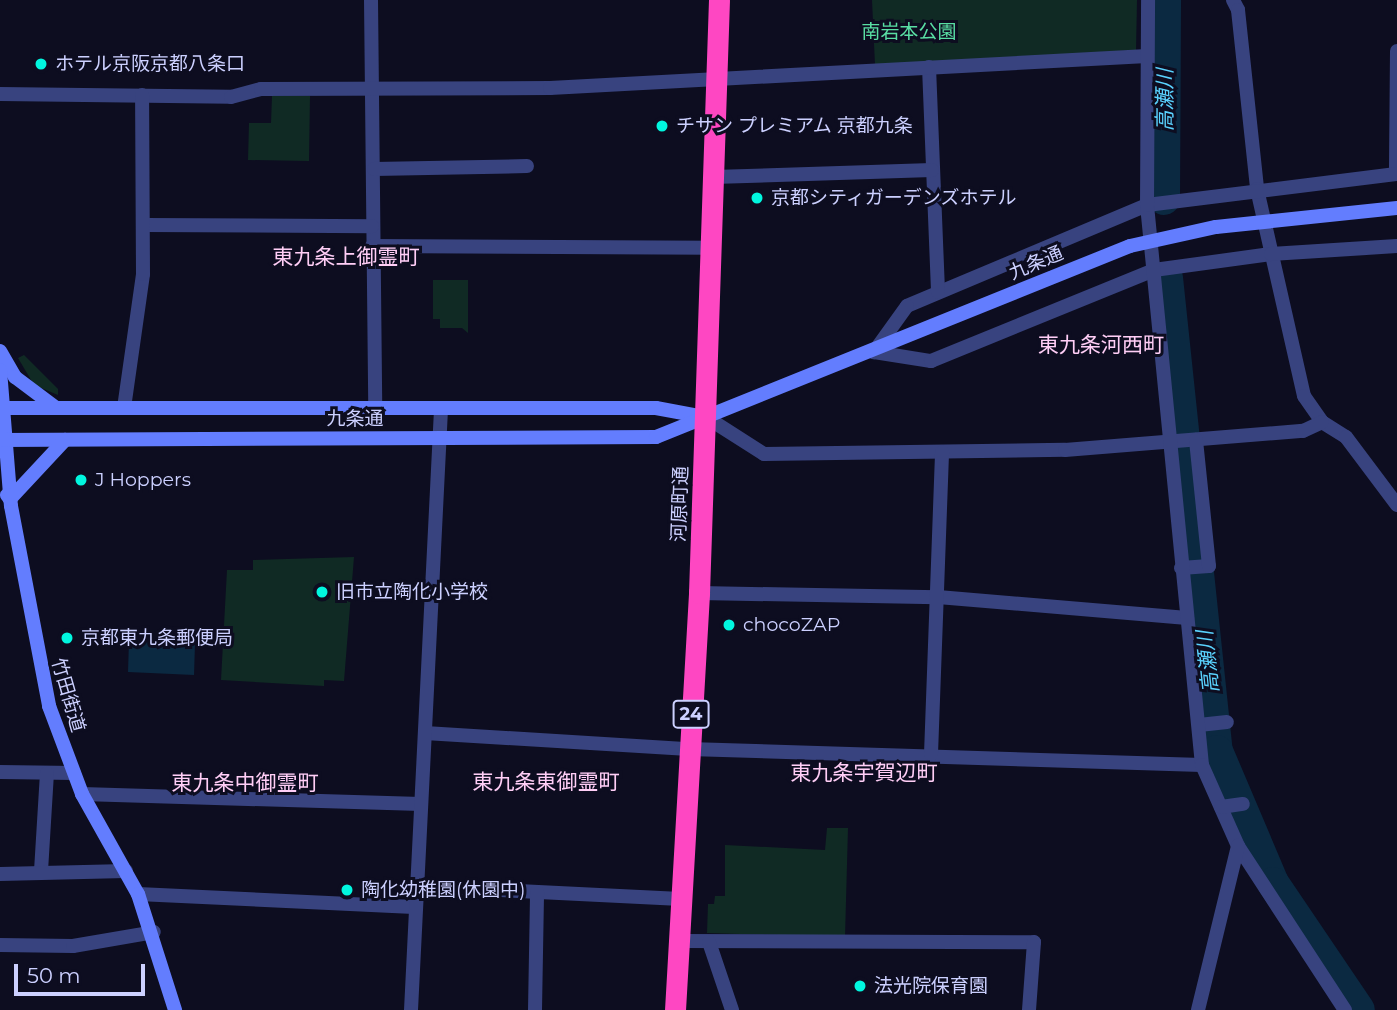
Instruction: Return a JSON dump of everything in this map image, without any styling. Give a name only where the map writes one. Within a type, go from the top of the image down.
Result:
[{"type":"highway","name":"河原町通","points":[[675,1010],[699,593],[719,0]]},
{"type":"main road","name":"九条通","points":[[1,440],[656,437],[874,352],[1130,246],[1216,227],[1397,208]]},
{"type":"main road","points":[[0,351],[15,377],[57,408]]},
{"type":"main road","name":"竹田街道","points":[[0,370],[1,440],[38,663],[82,794],[138,894],[153,932],[175,1010]]},
{"type":"main road","name":"九条通","points":[[0,408],[656,408],[706,417]]},
{"type":"main road","points":[[0,486],[10,499],[65,440]]},
{"type":"street","points":[[371,0],[375,410]]},
{"type":"street","points":[[1148,0],[1147,205],[1154,270],[1183,441],[1209,566],[1185,568]]},
{"type":"street","points":[[1233,0],[1238,10],[1257,189],[1304,396],[1322,422],[1346,437],[1397,505]]},
{"type":"street","points":[[1397,51],[1396,174],[1257,189],[1147,205],[907,306],[874,352],[931,361],[1154,270],[1271,254],[1397,246]]},
{"type":"street","points":[[0,94],[231,97],[261,89],[550,88],[1147,56]]},
{"type":"street","points":[[929,67],[938,292]]},
{"type":"street","points":[[124,408],[145,225],[142,95]]},
{"type":"street","points":[[374,169],[527,166]]},
{"type":"street","points":[[713,177],[932,170]]},
{"type":"street","points":[[145,225],[372,226]]},
{"type":"street","points":[[372,246],[710,248]]},
{"type":"street","points":[[411,1010],[441,410]]},
{"type":"street","points":[[706,417],[764,454],[1065,450],[1303,431],[1322,422]]},
{"type":"street","points":[[1183,441],[1186,618],[1202,765],[1238,846],[1345,1010]]},
{"type":"street","points":[[931,754],[942,452]]},
{"type":"street","points":[[699,593],[938,597],[1186,618]]},
{"type":"street","points":[[1199,725],[1227,723]]},
{"type":"street","points":[[425,733],[689,748],[1202,765]]},
{"type":"street","points":[[0,772],[74,773]]},
{"type":"street","points":[[41,871],[47,773]]},
{"type":"street","points":[[82,794],[421,804]]},
{"type":"street","points":[[1221,807],[1243,804]]},
{"type":"street","points":[[1198,1010],[1238,846]]},
{"type":"street","points":[[0,874],[126,871]]},
{"type":"street","points":[[416,886],[681,899]]},
{"type":"street","points":[[535,1010],[537,892]]},
{"type":"street","points":[[138,894],[414,908]]},
{"type":"street","points":[[0,945],[74,946],[153,932]]},
{"type":"street","points":[[679,941],[1034,942],[1028,1010]]},
{"type":"street","points":[[709,943],[732,1010]]},
{"type":"green space","name":"南岩本公園","points":[[872,0],[1137,0],[1136,50],[875,65]]},
{"type":"green space","points":[[272,96],[310,96],[309,161],[248,160],[249,123],[271,123]]},
{"type":"green space","points":[[433,280],[468,280],[468,333],[462,328],[440,328],[440,319],[433,319]]},
{"type":"green space","points":[[24,355],[58,389],[58,395],[34,385],[18,358]]},
{"type":"green space","points":[[354,557],[344,681],[324,680],[324,686],[221,680],[227,570],[253,570],[253,560]]},
{"type":"green space","points":[[827,828],[848,828],[845,937],[707,933],[708,904],[714,904],[715,896],[725,896],[725,845],[825,850]]},
{"type":"water","points":[[129,640],[195,644],[194,675],[128,672]]},
{"type":"waterway","name":"高瀬川","points":[[1164,199],[1165,0]]},
{"type":"waterway","name":"高瀬川","points":[[1167,278],[1217,751],[1273,883],[1359,1010]]},
{"type":"place","name":"ホテル京阪京都八条口","points":[[41,64]]},
{"type":"place","name":"チサン プレミアム 京都九条","points":[[662,126]]},
{"type":"place","name":"京都シティガーデンズホテル","points":[[757,198]]},
{"type":"place","name":"J Hoppers","points":[[81,480]]},
{"type":"place","name":"旧市立陶化小学校","points":[[322,592]]},
{"type":"place","name":"chocoZAP","points":[[729,625]]},
{"type":"place","name":"京都東九条郵便局","points":[[67,638]]},
{"type":"place","name":"陶化幼稚園(休園中)","points":[[347,890]]},
{"type":"place","name":"法光院保育園","points":[[860,986]]},
{"type":"district","name":"東九条上御霊町","points":[[346,257]]},
{"type":"district","name":"東九条河西町","points":[[1101,345]]},
{"type":"district","name":"東九条宇賀辺町","points":[[864,773]]},
{"type":"district","name":"東九条東御霊町","points":[[546,782]]},
{"type":"district","name":"東九条中御霊町","points":[[245,783]]}]
